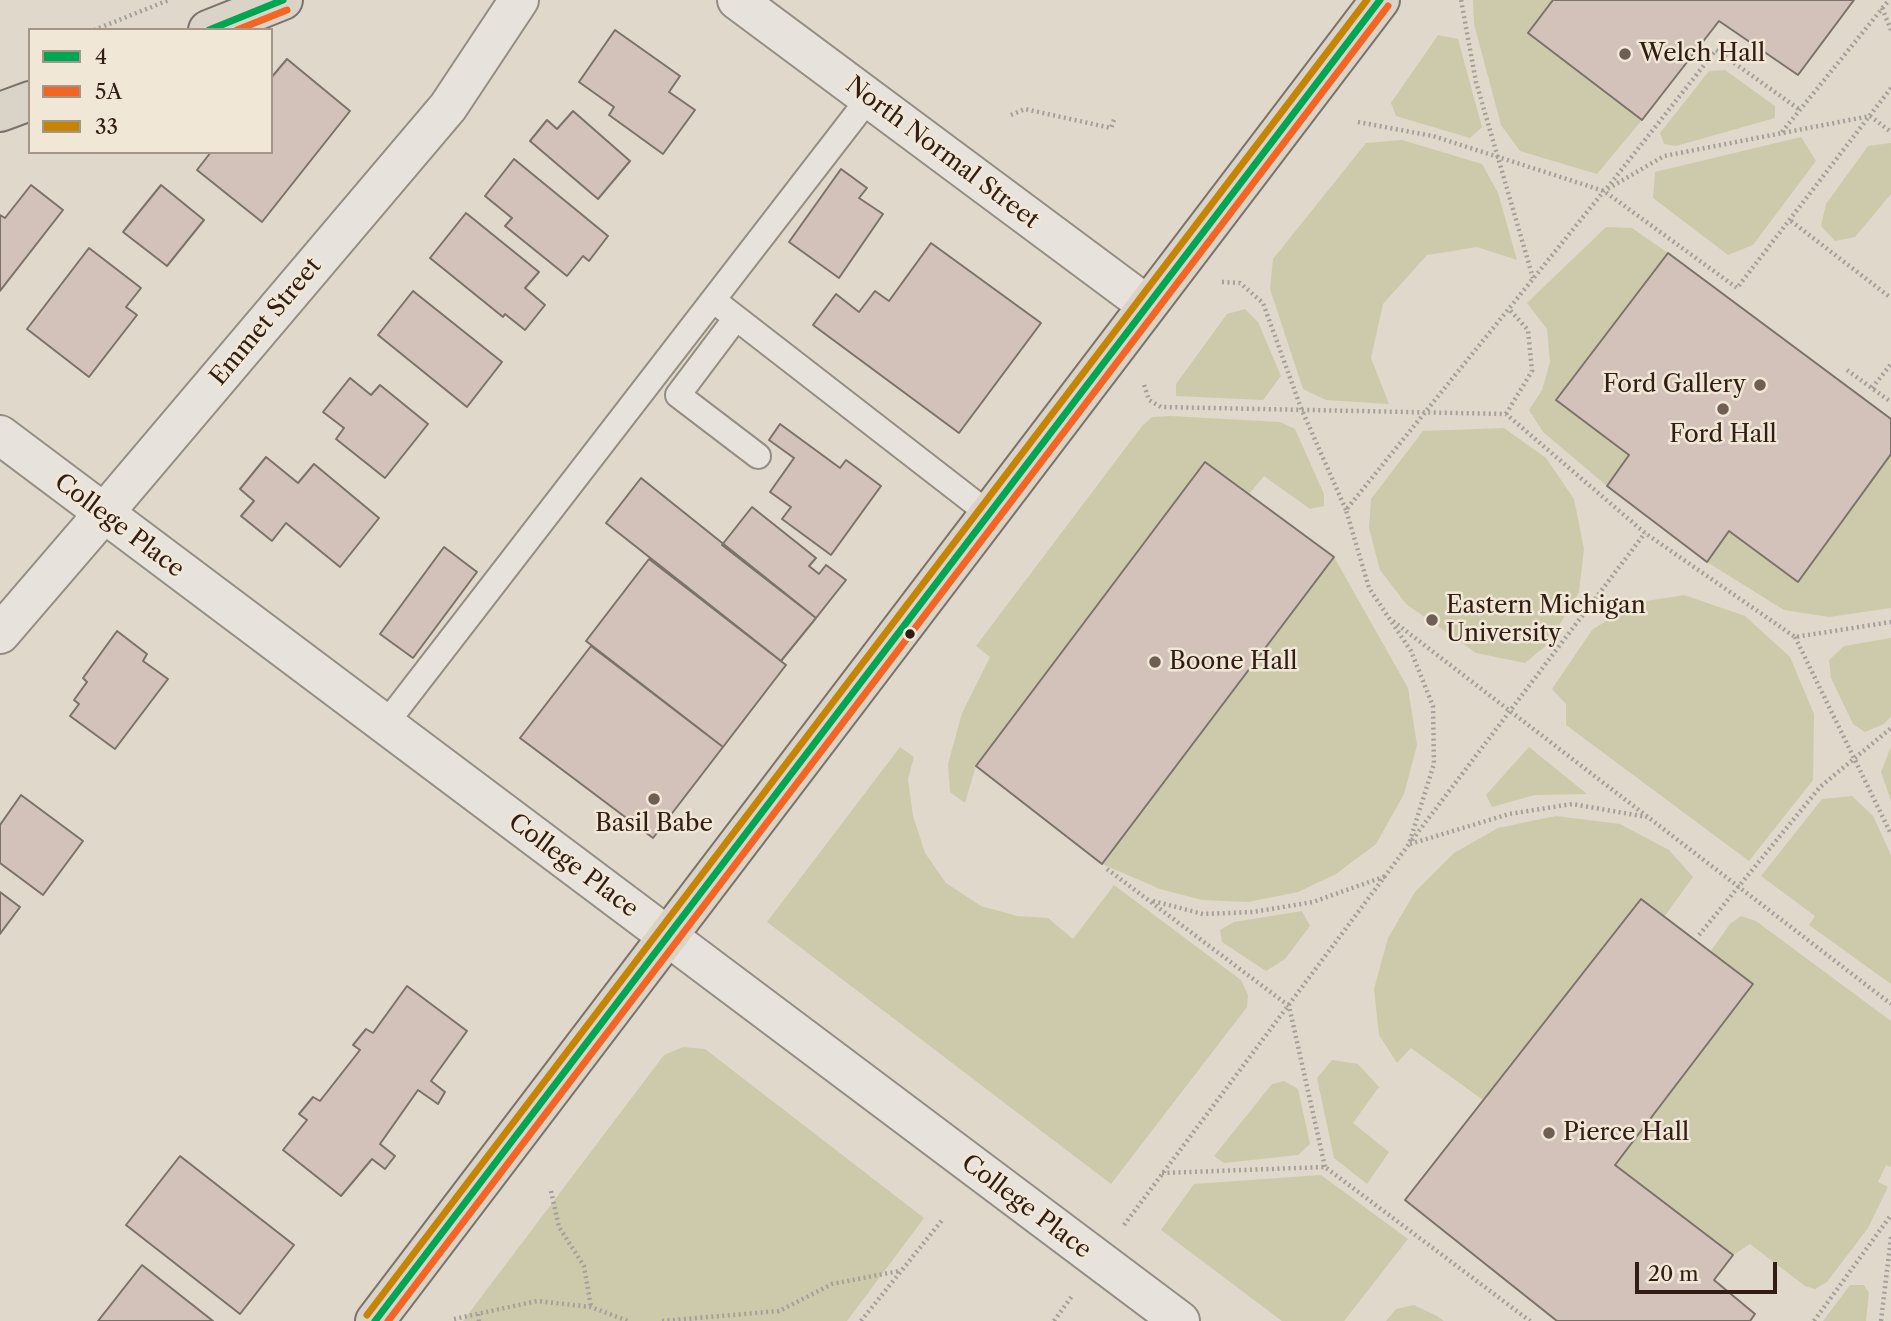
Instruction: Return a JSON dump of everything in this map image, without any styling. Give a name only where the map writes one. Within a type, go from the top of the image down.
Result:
[{"type":"main road","points":[[213,28],[284,0]]},
{"type":"main road","points":[[375,1321],[1380,0]]},
{"type":"main road","points":[[0,112],[28,102]]},
{"type":"street","name":"Emmet Street","points":[[0,634],[449,107],[519,0]]},
{"type":"street","name":"North Normal Street","points":[[737,0],[1147,305]]},
{"type":"street","name":"College Place","points":[[0,435],[384,726],[1180,1321]]},
{"type":"lane","points":[[384,726],[869,98]]},
{"type":"lane","points":[[713,300],[989,514]]},
{"type":"lane","points":[[736,318],[678,395],[758,456]]},
{"type":"path","points":[[99,28],[169,0]]},
{"type":"path","points":[[1461,0],[1476,82],[1534,278]]},
{"type":"path","points":[[1782,132],[1889,0]]},
{"type":"path","points":[[1882,8],[1891,30]]},
{"type":"path","points":[[1346,510],[1716,50],[1800,110]]},
{"type":"path","points":[[1358,121],[1433,135],[1604,191],[1737,288],[1891,88]]},
{"type":"path","points":[[1011,114],[1025,109],[1111,128],[1115,117]]},
{"type":"path","points":[[1604,191],[1664,156],[1870,116],[1891,132]]},
{"type":"path","points":[[1791,221],[1891,298]]},
{"type":"path","points":[[1219,282],[1240,284],[1263,303],[1301,408],[1346,510],[1369,589],[1411,651],[1433,706],[1434,764],[1409,844]]},
{"type":"path","points":[[1506,414],[1532,371],[1528,330],[1509,309]]},
{"type":"path","points":[[1872,388],[1891,364]]},
{"type":"path","points":[[1847,370],[1891,402]]},
{"type":"path","points":[[1144,385],[1149,400],[1161,407],[1506,414],[1645,533],[1795,637],[1891,834]]},
{"type":"path","points":[[1123,1226],[1645,533]]},
{"type":"path","points":[[1390,619],[1891,1004]]},
{"type":"path","points":[[1795,637],[1891,622]]},
{"type":"path","points":[[1699,935],[1820,787],[1891,728]]},
{"type":"path","points":[[1409,844],[1509,814],[1572,804],[1648,817]]},
{"type":"path","points":[[1107,869],[1289,1006],[1325,1167]]},
{"type":"path","points":[[1149,900],[1203,914],[1253,912],[1313,902],[1387,876]]},
{"type":"path","points":[[1162,1173],[1325,1167],[1530,1321]]},
{"type":"path","points":[[551,1191],[559,1227],[584,1266],[591,1307]]},
{"type":"path","points":[[1814,1321],[1891,1215]]},
{"type":"path","points":[[862,1321],[899,1271],[943,1219]]},
{"type":"path","points":[[1881,1321],[1891,1237]]},
{"type":"path","points":[[662,1321],[779,1311],[832,1284],[899,1271]]},
{"type":"path","points":[[1055,1321],[1074,1294]]},
{"type":"path","points":[[454,1320],[537,1301],[591,1307],[628,1321]]},
{"type":"path","points":[[478,1314],[480,1321]]},
{"type":"shaded area","points":[[1473,0],[1553,0],[1528,33],[1642,120],[1597,174],[1520,151],[1501,125],[1474,24]]},
{"type":"shaded area","points":[[1438,35],[1458,39],[1482,127],[1470,138],[1396,116],[1391,103]]},
{"type":"shaded area","points":[[1725,70],[1775,106],[1775,118],[1676,146],[1664,144],[1660,133],[1709,71]]},
{"type":"shaded area","points":[[1801,137],[1816,161],[1753,245],[1728,255],[1653,198],[1655,172]]},
{"type":"shaded area","points":[[1402,140],[1482,164],[1498,193],[1517,260],[1477,247],[1427,255],[1383,304],[1371,358],[1389,404],[1326,400],[1303,389],[1270,289],[1273,259],[1366,143]]},
{"type":"shaded area","points":[[1891,143],[1891,194],[1855,237],[1835,241],[1821,226],[1826,204],[1868,146]]},
{"type":"shaded area","points":[[1606,227],[1632,228],[1668,253],[1556,399],[1629,455],[1607,486],[1543,432],[1529,410],[1542,390],[1550,362],[1547,329],[1527,303]]},
{"type":"shaded area","points":[[1245,309],[1258,322],[1281,376],[1263,400],[1176,396],[1176,384],[1227,314]]},
{"type":"shaded area","points":[[1152,417],[1280,422],[1295,429],[1324,494],[1324,506],[1310,509],[1264,476],[1249,494],[1205,463],[976,766],[965,803],[950,792],[948,764],[962,713],[990,657],[976,646],[1142,426]]},
{"type":"shaded area","points":[[1504,428],[1546,458],[1574,499],[1584,549],[1579,592],[1548,644],[1525,663],[1476,653],[1406,604],[1380,570],[1369,528],[1371,499],[1423,431]]},
{"type":"shaded area","points":[[1891,454],[1891,608],[1829,617],[1784,610],[1707,562],[1729,531],[1798,582]]},
{"type":"shaded area","points":[[1334,557],[1408,688],[1417,745],[1404,794],[1376,844],[1336,874],[1298,892],[1248,902],[1202,900],[1160,889],[1102,864]]},
{"type":"shaded area","points":[[1684,595],[1745,616],[1790,657],[1814,714],[1813,780],[1749,861],[1566,725],[1566,704],[1552,689],[1592,630],[1634,603]]},
{"type":"shaded area","points":[[1891,638],[1891,716],[1884,724],[1865,732],[1853,724],[1831,678],[1829,660],[1844,646]]},
{"type":"shaded area","points":[[900,747],[914,757],[908,779],[913,816],[925,853],[946,883],[981,906],[1017,916],[1048,918],[1073,939],[1114,885],[1241,980],[1248,995],[1247,1007],[1111,1184],[767,922]]},
{"type":"shaded area","points":[[1529,747],[1587,794],[1535,795],[1492,807],[1486,795]]},
{"type":"shaded area","points":[[1891,747],[1891,801],[1881,772]]},
{"type":"shaded area","points":[[1852,796],[1873,816],[1891,855],[1891,984],[1809,925],[1815,916],[1761,876],[1822,799]]},
{"type":"shaded area","points":[[1556,816],[1620,824],[1669,850],[1693,877],[1664,917],[1641,900],[1483,1100],[1411,1048],[1397,1063],[1379,1035],[1374,989],[1388,938],[1415,892],[1454,853],[1498,828]]},
{"type":"shaded area","points":[[1302,911],[1310,926],[1285,959],[1266,971],[1222,942],[1220,930],[1234,922]]},
{"type":"shaded area","points":[[1741,916],[1756,921],[1891,1021],[1891,1167],[1886,1165],[1878,1182],[1888,1187],[1868,1228],[1827,1282],[1815,1289],[1805,1286],[1750,1244],[1733,1255],[1615,1165],[1753,985],[1710,952],[1730,924]]},
{"type":"shaded area","points":[[683,1047],[705,1049],[924,1218],[847,1321],[463,1321],[664,1055]]},
{"type":"shaded area","points":[[1332,1060],[1358,1064],[1379,1087],[1353,1123],[1389,1152],[1367,1184],[1334,1158],[1317,1078]]},
{"type":"shaded area","points":[[1284,1081],[1298,1089],[1310,1144],[1298,1155],[1224,1163],[1214,1156],[1272,1084]]},
{"type":"shaded area","points":[[1321,1175],[1408,1239],[1344,1321],[1282,1321],[1161,1230],[1194,1184]]},
{"type":"shaded area","points":[[1850,1285],[1864,1285],[1869,1293],[1866,1321],[1823,1321]]},
{"type":"shaded area","points":[[1414,1305],[1444,1321],[1386,1321],[1396,1309]]},
{"type":"building","name":"Welch Hall","points":[[1553,0],[1854,0],[1798,75],[1719,21],[1642,120],[1528,33]]},
{"type":"building","points":[[615,30],[680,76],[669,92],[695,110],[663,154],[609,115],[614,107],[579,82]]},
{"type":"building","points":[[287,59],[350,111],[262,222],[197,170],[209,154],[273,154],[273,76]]},
{"type":"building","points":[[573,111],[630,161],[598,199],[530,141],[547,120],[557,129]]},
{"type":"building","points":[[514,159],[608,236],[589,261],[583,256],[567,276],[505,226],[512,218],[485,196]]},
{"type":"building","points":[[841,169],[867,188],[859,198],[883,214],[839,278],[789,242]]},
{"type":"building","points":[[31,185],[63,210],[0,291],[0,215],[5,218]]},
{"type":"building","points":[[161,185],[204,220],[167,266],[123,232]]},
{"type":"building","points":[[466,213],[539,272],[525,288],[545,305],[525,330],[505,314],[503,317],[430,258]]},
{"type":"building","points":[[931,243],[1041,323],[959,433],[813,325],[836,294],[859,312],[875,291],[889,301]]},
{"type":"building","points":[[89,248],[141,288],[126,307],[137,315],[89,377],[27,329]]},
{"type":"building","name":"Ford Hall","points":[[1668,253],[1891,419],[1891,454],[1798,582],[1729,531],[1707,562],[1607,486],[1629,455],[1556,400]]},
{"type":"building","points":[[413,291],[502,362],[467,407],[378,335]]},
{"type":"building","points":[[350,378],[371,395],[380,385],[428,424],[385,478],[336,439],[344,428],[323,412]]},
{"type":"building","points":[[780,424],[840,468],[846,460],[881,486],[831,555],[782,519],[791,507],[770,492],[794,458],[769,440]]},
{"type":"building","points":[[266,457],[298,483],[314,464],[379,518],[340,567],[286,523],[272,541],[241,516],[254,501],[240,489]]},
{"type":"building","name":"Boone Hall","points":[[1205,462],[1334,557],[1102,864],[976,766]]},
{"type":"building","points":[[641,478],[816,618],[781,661],[606,523]]},
{"type":"building","points":[[752,507],[816,558],[809,566],[819,574],[826,565],[846,580],[816,618],[722,545]]},
{"type":"building","points":[[444,547],[477,572],[413,658],[380,634]]},
{"type":"building","points":[[649,559],[786,665],[723,747],[586,641]]},
{"type":"building","points":[[117,631],[147,654],[143,661],[168,679],[115,749],[70,716],[79,704],[74,700],[87,682],[83,678]]},
{"type":"building","points":[[591,646],[723,747],[653,838],[520,738]]},
{"type":"building","points":[[21,795],[83,841],[43,895],[0,863],[0,825]]},
{"type":"building","points":[[0,892],[20,907],[0,934]]},
{"type":"building","name":"Pierce Hall","points":[[1641,899],[1753,984],[1615,1165],[1733,1255],[1714,1280],[1755,1314],[1750,1321],[1557,1321],[1405,1200]]},
{"type":"building","points":[[407,986],[467,1031],[431,1081],[445,1092],[438,1104],[418,1090],[380,1144],[395,1156],[385,1169],[372,1159],[341,1196],[283,1150],[307,1120],[299,1114],[313,1097],[320,1101],[360,1050],[353,1045],[366,1029],[373,1033]]},
{"type":"building","points":[[180,1156],[294,1245],[240,1314],[126,1225]]},
{"type":"building","points":[[142,1265],[213,1321],[98,1321]]},
{"type":"transit line","name":"4","points":[[214,28],[283,0]]},
{"type":"transit line","name":"33","points":[[367,1315],[1367,0]]},
{"type":"transit line","name":"4","points":[[375,1321],[1380,0]]},
{"type":"transit line","name":"5A","points":[[388,1321],[1388,6]]},
{"type":"transit line","name":"5A","points":[[242,28],[287,10]]},
{"type":"place","name":"Welch Hall","points":[[1625,54]]},
{"type":"place","name":"Ford Gallery","points":[[1760,385]]},
{"type":"place","name":"Ford Hall","points":[[1723,409]]},
{"type":"place","name":"Eastern Michigan University","points":[[1432,620]]},
{"type":"place","name":"Boone Hall","points":[[1155,662]]},
{"type":"place","name":"Basil Babe","points":[[654,799]]},
{"type":"place","name":"Pierce Hall","points":[[1549,1133]]}]
